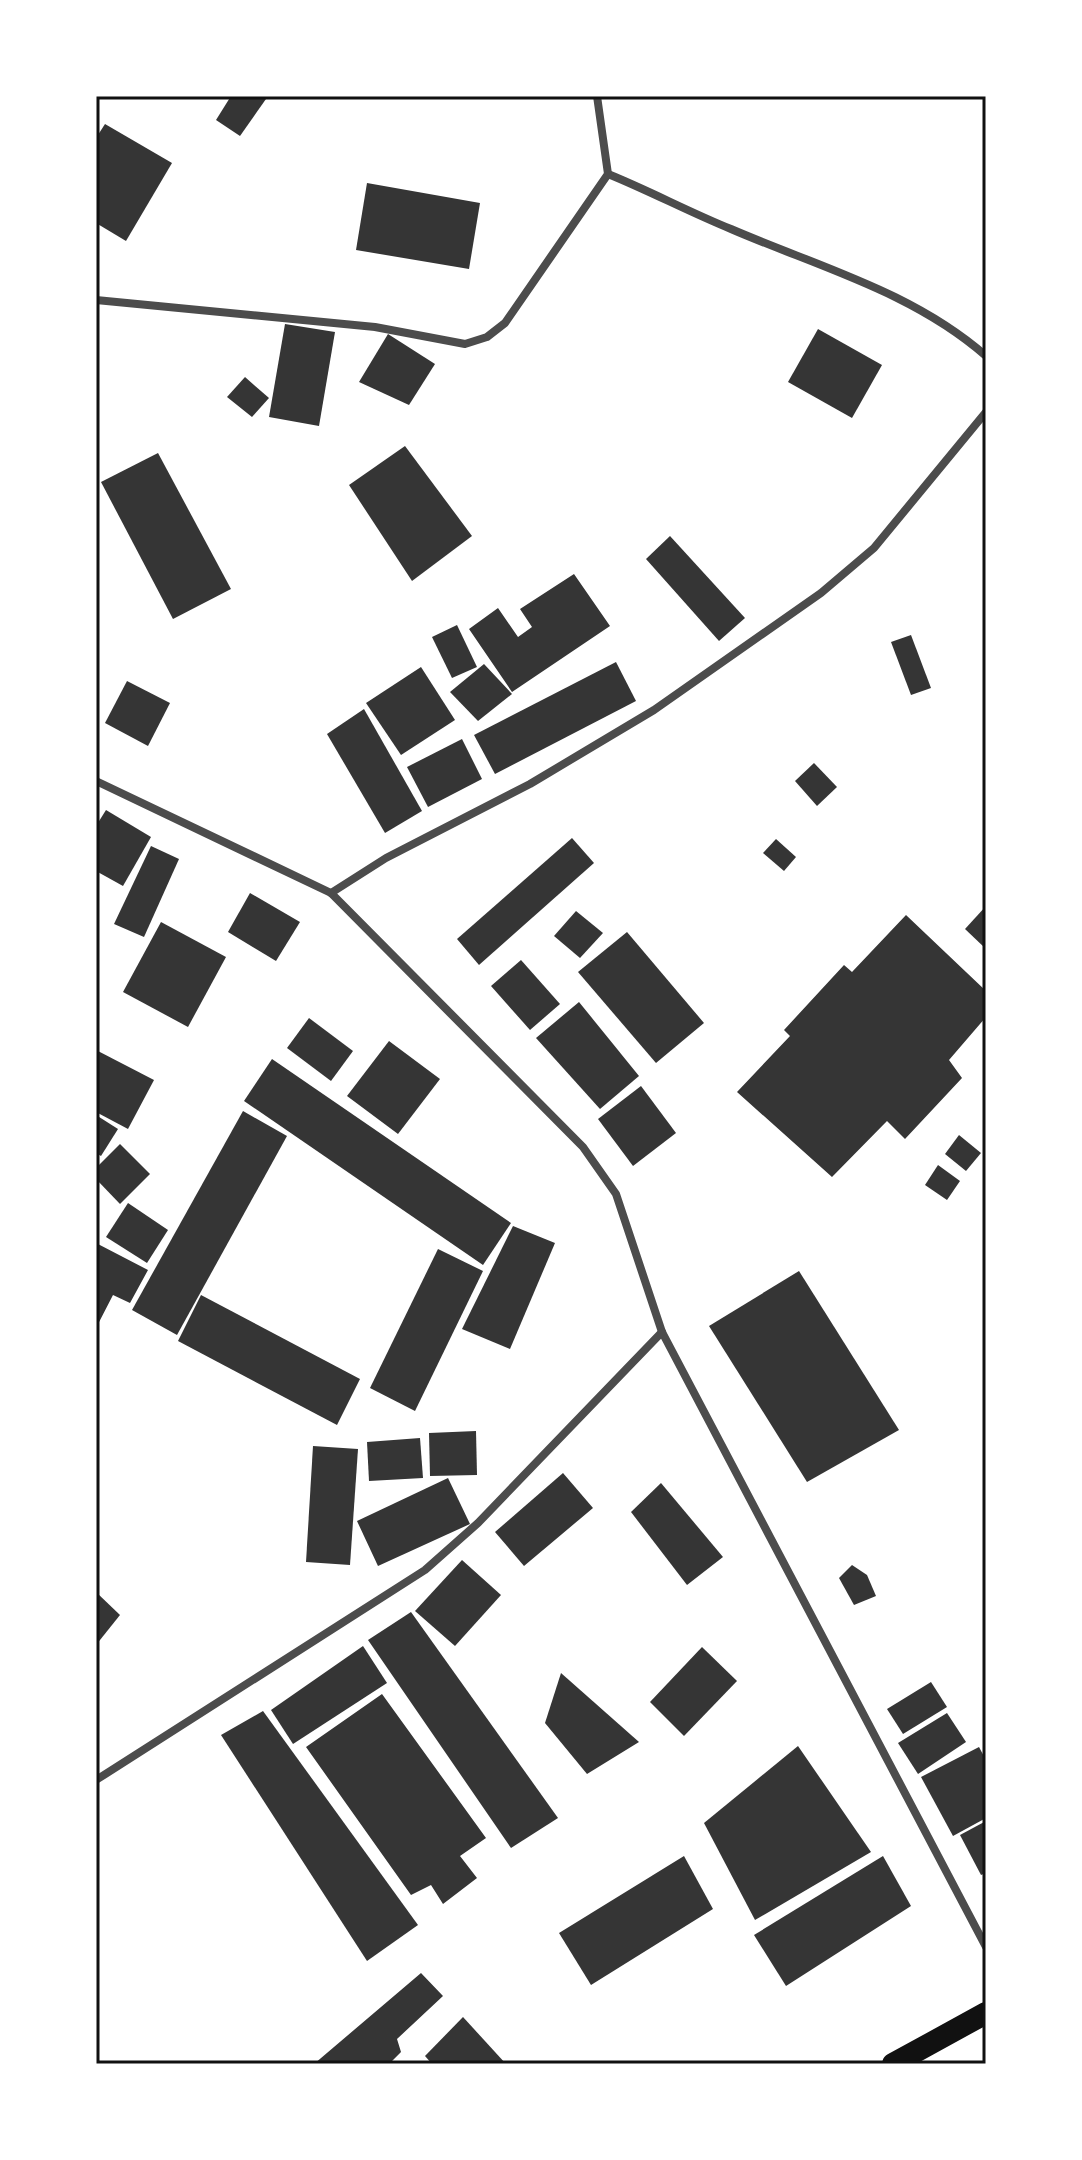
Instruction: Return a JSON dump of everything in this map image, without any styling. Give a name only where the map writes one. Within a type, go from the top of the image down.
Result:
[{"type":"highway","points":[[893,2064],[986,2013]]},
{"type":"street","points":[[96,300],[375,327],[465,344],[487,337],[505,323],[608,174],[597,96]]},
{"type":"street","points":[[608,174],[728,228],[913,304],[955,329],[986,356]]},
{"type":"street","points":[[331,893],[386,858],[505,798],[654,710],[821,593],[874,548],[986,412]]},
{"type":"street","points":[[96,781],[331,893],[583,1147],[616,1194],[662,1332],[986,1947]]},
{"type":"street","points":[[96,1780],[425,1570],[478,1523],[662,1332]]},
{"type":"building","points":[[231,96],[266,99],[240,136],[216,120]]},
{"type":"building","points":[[105,124],[172,163],[126,241],[96,223],[96,138]]},
{"type":"building","points":[[367,183],[480,203],[469,269],[356,250]]},
{"type":"building","points":[[285,324],[335,332],[319,426],[269,417]]},
{"type":"building","points":[[818,329],[882,365],[852,418],[788,382]]},
{"type":"building","points":[[388,334],[435,364],[409,405],[359,382]]},
{"type":"building","points":[[245,377],[269,398],[252,417],[227,397]]},
{"type":"building","points":[[405,446],[472,536],[412,581],[349,485]]},
{"type":"building","points":[[158,453],[231,589],[173,619],[101,482]]},
{"type":"building","points":[[670,536],[745,618],[719,641],[646,559]]},
{"type":"building","points":[[574,574],[610,626],[512,692],[469,629],[498,608],[518,637],[532,627],[520,609]]},
{"type":"building","points":[[457,625],[477,667],[452,678],[432,637]]},
{"type":"building","points":[[911,635],[931,688],[911,695],[891,642]]},
{"type":"building","points":[[616,662],[636,701],[495,774],[474,735]]},
{"type":"building","points":[[484,664],[512,694],[478,721],[450,692]]},
{"type":"building","points":[[421,667],[455,720],[401,755],[366,703]]},
{"type":"building","points":[[127,681],[170,703],[148,746],[105,723]]},
{"type":"building","points":[[364,709],[422,811],[385,833],[327,734]]},
{"type":"building","points":[[462,739],[482,779],[428,807],[407,767]]},
{"type":"building","points":[[814,763],[837,787],[817,806],[795,781]]},
{"type":"building","points":[[106,810],[151,837],[123,886],[96,871],[96,826]]},
{"type":"building","points":[[572,838],[594,863],[479,965],[457,939]]},
{"type":"building","points":[[776,839],[796,857],[784,871],[763,853]]},
{"type":"building","points":[[151,846],[179,859],[144,937],[114,924]]},
{"type":"building","points":[[250,893],[300,922],[276,961],[228,932]]},
{"type":"building","points":[[986,906],[986,949],[965,929]]},
{"type":"building","points":[[576,911],[603,933],[580,958],[554,936]]},
{"type":"building","points":[[906,915],[986,991],[986,1017],[949,1060],[962,1078],[905,1139],[887,1121],[832,1177],[737,1092],[790,1036],[784,1030],[844,965],[852,972]]},
{"type":"building","points":[[161,922],[226,957],[188,1027],[123,992]]},
{"type":"building","points":[[627,932],[704,1023],[656,1063],[578,972]]},
{"type":"building","points":[[521,960],[560,1004],[530,1030],[491,986]]},
{"type":"building","points":[[579,1002],[639,1076],[600,1109],[536,1038]]},
{"type":"building","points":[[309,1018],[353,1051],[331,1081],[287,1048]]},
{"type":"building","points":[[389,1041],[440,1079],[398,1134],[347,1096]]},
{"type":"building","points":[[96,1050],[154,1080],[128,1129],[96,1112]]},
{"type":"building","points":[[272,1059],[511,1223],[483,1265],[244,1101]]},
{"type":"building","points":[[641,1086],[676,1133],[633,1166],[598,1119]]},
{"type":"building","points":[[243,1111],[287,1136],[177,1335],[132,1310]]},
{"type":"building","points":[[96,1115],[118,1129],[101,1156],[96,1153]]},
{"type":"building","points":[[959,1135],[981,1153],[966,1171],[945,1154]]},
{"type":"building","points":[[120,1144],[150,1174],[120,1204],[96,1179],[96,1168]]},
{"type":"building","points":[[938,1165],[960,1181],[947,1200],[925,1185]]},
{"type":"building","points":[[128,1203],[168,1230],[147,1263],[106,1237]]},
{"type":"building","points":[[513,1226],[555,1243],[510,1349],[462,1329]]},
{"type":"building","points":[[96,1243],[148,1270],[130,1303],[113,1295],[96,1328]]},
{"type":"building","points":[[438,1249],[483,1271],[415,1411],[370,1388]]},
{"type":"building","points":[[799,1271],[899,1430],[807,1482],[709,1326]]},
{"type":"building","points":[[201,1295],[360,1379],[337,1425],[178,1341]]},
{"type":"building","points":[[476,1431],[477,1475],[430,1476],[429,1433]]},
{"type":"building","points":[[420,1438],[423,1478],[369,1481],[367,1442]]},
{"type":"building","points":[[313,1446],[358,1449],[350,1565],[306,1562]]},
{"type":"building","points":[[563,1473],[593,1508],[524,1566],[495,1532]]},
{"type":"building","points":[[448,1478],[470,1524],[378,1566],[357,1521]]},
{"type":"building","points":[[661,1483],[723,1557],[687,1585],[631,1512]]},
{"type":"building","points":[[462,1560],[501,1595],[455,1646],[415,1611]]},
{"type":"building","points":[[852,1565],[867,1575],[876,1596],[854,1605],[839,1578]]},
{"type":"building","points":[[96,1592],[120,1615],[96,1645]]},
{"type":"building","points":[[411,1612],[558,1818],[511,1848],[368,1640]]},
{"type":"building","points":[[363,1646],[387,1683],[293,1744],[271,1710]]},
{"type":"building","points":[[702,1647],[737,1681],[684,1736],[650,1702]]},
{"type":"building","points":[[561,1673],[639,1742],[587,1774],[545,1723]]},
{"type":"building","points":[[931,1682],[947,1707],[903,1734],[887,1709]]},
{"type":"building","points":[[382,1694],[486,1838],[460,1856],[477,1878],[443,1904],[431,1885],[411,1895],[306,1747]]},
{"type":"building","points":[[263,1711],[418,1925],[367,1961],[221,1735]]},
{"type":"building","points":[[947,1713],[966,1742],[918,1774],[898,1743]]},
{"type":"building","points":[[798,1746],[871,1852],[755,1920],[704,1823]]},
{"type":"building","points":[[979,1747],[986,1760],[986,1818],[953,1836],[921,1777]]},
{"type":"building","points":[[986,1821],[986,1873],[981,1875],[960,1835]]},
{"type":"building","points":[[684,1856],[713,1909],[591,1985],[559,1933]]},
{"type":"building","points":[[883,1856],[911,1906],[786,1986],[754,1935]]},
{"type":"building","points":[[421,1973],[443,1996],[397,2039],[401,2052],[389,2064],[314,2064]]},
{"type":"building","points":[[463,2017],[506,2064],[432,2064],[425,2056]]}]
